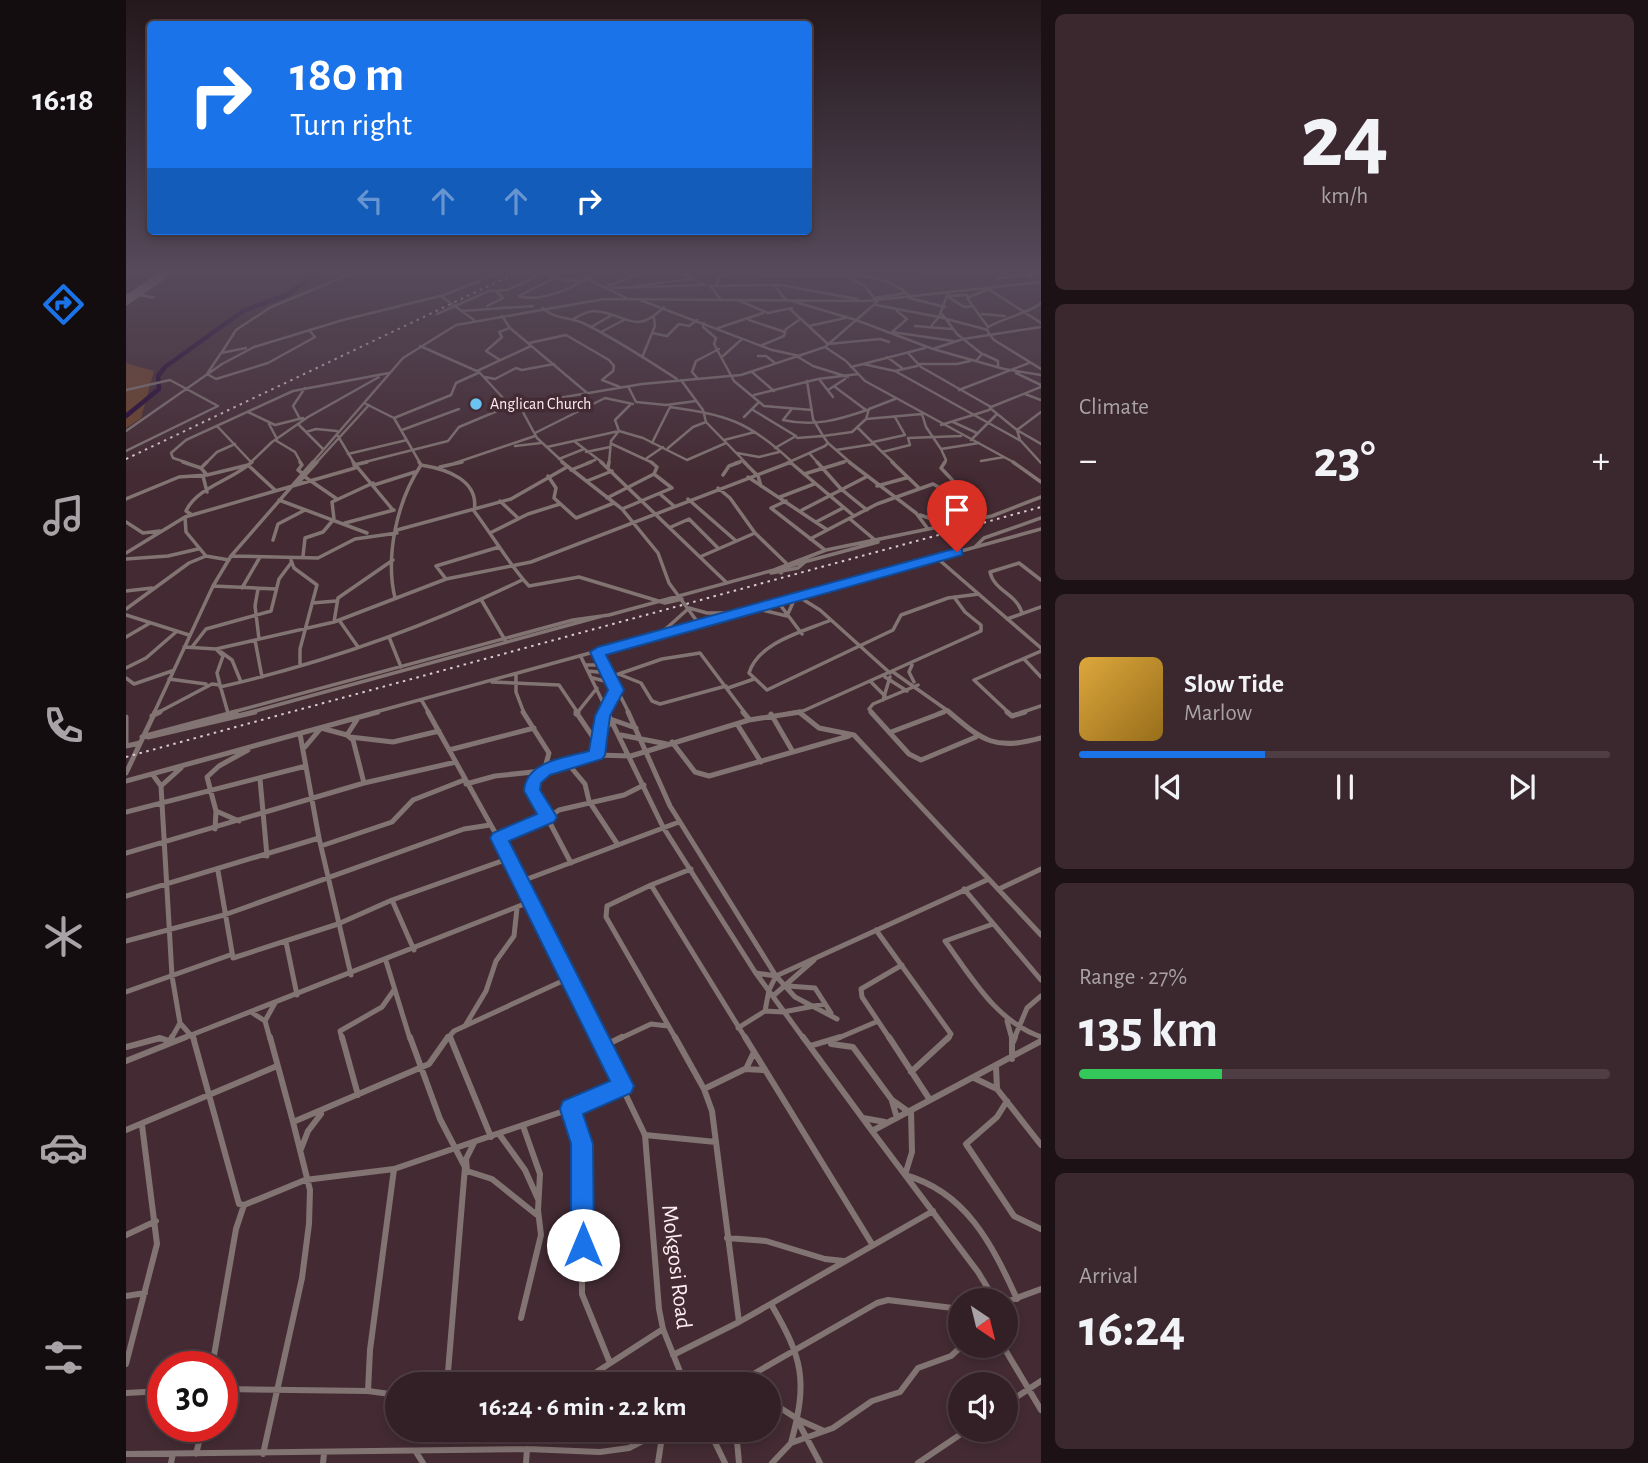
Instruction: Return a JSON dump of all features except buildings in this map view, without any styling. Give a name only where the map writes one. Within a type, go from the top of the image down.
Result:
[{"type":"street","points":[[207,374],[230,339]]},
{"type":"street","points":[[221,353],[279,339]]},
{"type":"street","points":[[207,374],[216,379],[239,373],[312,339]]},
{"type":"street","points":[[303,475],[392,372],[419,346],[430,339]]},
{"type":"street","points":[[499,339],[486,351],[500,360]]},
{"type":"street","points":[[524,339],[586,393]]},
{"type":"street","points":[[394,418],[451,395],[456,383],[530,344],[549,339]]},
{"type":"street","points":[[573,339],[609,360],[614,366],[613,371],[601,380],[621,387]]},
{"type":"street","points":[[613,339],[680,380],[703,410],[706,422],[756,474],[761,486]]},
{"type":"street","points":[[642,356],[649,339]]},
{"type":"street","points":[[716,339],[714,344],[723,356],[734,381],[766,408],[812,410]]},
{"type":"street","points":[[723,356],[742,339]]},
{"type":"street","points":[[743,339],[799,357],[813,366],[849,377]]},
{"type":"street","points":[[760,345],[775,339]]},
{"type":"street","points":[[820,339],[858,373],[896,399],[962,436],[1005,456],[1041,482]]},
{"type":"street","points":[[826,346],[834,339]]},
{"type":"street","points":[[126,553],[186,517],[448,441],[458,427],[502,409],[628,386],[733,377],[826,346],[879,339]]},
{"type":"street","points":[[882,339],[888,342],[889,356],[902,368]]},
{"type":"street","points":[[905,339],[940,352],[1012,371],[1041,375]]},
{"type":"street","points":[[945,339],[955,341]]},
{"type":"street","points":[[933,349],[962,339]]},
{"type":"street","points":[[963,339],[982,354],[998,361],[998,367]]},
{"type":"street","points":[[1000,339],[1029,363],[1041,369]]},
{"type":"street","points":[[419,346],[478,372],[499,396],[518,405],[542,443],[569,469],[622,509],[633,522],[658,554],[669,583],[699,624]]},
{"type":"street","points":[[126,431],[207,374],[254,347]]},
{"type":"street","points":[[851,367],[889,356],[909,355],[926,347]]},
{"type":"street","points":[[698,379],[692,373],[696,361],[719,349]]},
{"type":"street","points":[[940,352],[943,364]]},
{"type":"street","points":[[895,371],[928,361],[961,365],[975,361],[982,354]]},
{"type":"street","points":[[909,355],[916,364],[990,408],[1017,430],[1041,444]]},
{"type":"street","points":[[767,365],[755,358],[764,356],[775,363]]},
{"type":"street","points":[[878,367],[880,358]]},
{"type":"street","points":[[958,390],[1029,363]]},
{"type":"street","points":[[484,377],[495,379],[516,368],[522,370],[554,364]]},
{"type":"street","points":[[863,364],[895,371],[1021,441]]},
{"type":"street","points":[[813,366],[833,397]]},
{"type":"street","points":[[207,492],[205,475],[201,468],[173,458],[171,453],[186,440],[305,388],[392,372]]},
{"type":"street","points":[[752,372],[774,391]]},
{"type":"street","points":[[828,390],[858,373]]},
{"type":"street","points":[[941,425],[1041,386],[1025,374]]},
{"type":"street","points":[[192,515],[186,511],[186,505],[249,463],[299,422],[368,386],[380,376]]},
{"type":"street","points":[[754,396],[807,381],[849,377]]},
{"type":"street","points":[[126,390],[166,379],[218,407],[126,451]]},
{"type":"street","points":[[807,381],[817,425],[835,450],[877,486],[916,513],[930,521],[959,523]]},
{"type":"street","points":[[799,384],[807,388]]},
{"type":"street","points":[[628,386],[635,403]]},
{"type":"street","points":[[835,387],[874,419],[922,414]]},
{"type":"street","points":[[305,388],[293,406],[299,422],[323,449]]},
{"type":"street","points":[[1025,394],[1041,400]]},
{"type":"street","points":[[439,467],[510,446],[605,398],[703,410],[722,414],[764,435],[875,540]]},
{"type":"street","points":[[791,410],[783,420],[817,425],[866,414],[896,399]]},
{"type":"street","points":[[652,443],[660,422],[670,407],[695,401]]},
{"type":"street","points":[[744,417],[759,402]]},
{"type":"street","points":[[611,469],[611,445],[619,431],[615,420],[635,403]]},
{"type":"street","points":[[367,404],[394,418],[421,465]]},
{"type":"street","points":[[402,430],[459,409]]},
{"type":"street","points":[[753,410],[797,438]]},
{"type":"street","points":[[248,412],[268,423],[281,425],[299,422]]},
{"type":"street","points":[[1017,430],[1040,413]]},
{"type":"street","points":[[775,448],[797,438],[852,432],[866,414]]},
{"type":"street","points":[[810,539],[826,529],[919,488],[933,484],[942,489],[958,484],[941,468],[946,460],[922,414]]},
{"type":"street","points":[[971,440],[996,415]]},
{"type":"street","points":[[882,452],[911,444],[895,417]]},
{"type":"street","points":[[1035,418],[1041,421]]},
{"type":"street","points":[[646,458],[666,448],[693,427],[706,422]]},
{"type":"street","points":[[953,422],[977,433]]},
{"type":"street","points":[[268,423],[276,439],[295,452],[302,464],[298,470],[337,499]]},
{"type":"street","points":[[217,426],[235,444],[260,475],[260,479],[275,490]]},
{"type":"street","points":[[858,427],[908,474],[906,478]]},
{"type":"street","points":[[306,432],[316,429],[338,434]]},
{"type":"street","points":[[1017,430],[1021,441],[1041,463]]},
{"type":"street","points":[[547,447],[619,431],[666,448],[687,460],[724,442],[755,432]]},
{"type":"street","points":[[338,434],[355,466],[374,484],[393,510]]},
{"type":"street","points":[[126,772],[189,635],[230,558],[338,434]]},
{"type":"street","points":[[1018,436],[1027,435]]},
{"type":"street","points":[[835,450],[906,437],[962,436]]},
{"type":"street","points":[[348,454],[407,440]]},
{"type":"street","points":[[574,441],[595,460],[611,469],[727,583]]},
{"type":"street","points":[[510,446],[542,443]]},
{"type":"street","points":[[184,647],[219,651],[257,639],[337,621],[446,579],[511,567],[790,462],[828,443]]},
{"type":"street","points":[[941,449],[979,443]]},
{"type":"street","points":[[201,468],[217,452],[235,444]]},
{"type":"street","points":[[559,459],[611,445],[646,458],[657,466],[654,474],[607,498]]},
{"type":"street","points":[[736,453],[760,457],[780,452]]},
{"type":"street","points":[[809,453],[842,490],[867,510]]},
{"type":"street","points":[[981,461],[1005,456]]},
{"type":"street","points":[[126,608],[206,556],[291,560],[303,556],[320,557],[329,548],[368,534],[397,532],[516,497],[548,476],[595,460]]},
{"type":"street","points":[[723,475],[729,467],[741,461]]},
{"type":"street","points":[[803,474],[847,461]]},
{"type":"street","points":[[126,499],[179,477],[205,475],[249,463]]},
{"type":"street","points":[[421,465],[439,467],[466,482],[476,504],[475,510],[522,580],[535,586],[579,577],[661,602]]},
{"type":"street","points":[[395,598],[389,583],[400,509],[415,472],[421,465]]},
{"type":"street","points":[[587,481],[611,469]]},
{"type":"street","points":[[334,519],[331,504],[337,499],[415,472]]},
{"type":"street","points":[[622,509],[673,488],[654,474]]},
{"type":"street","points":[[548,476],[556,488],[554,496],[578,518],[614,503]]},
{"type":"street","points":[[748,477],[802,510],[826,529]]},
{"type":"street","points":[[802,510],[867,477]]},
{"type":"street","points":[[906,478],[919,488]]},
{"type":"street","points":[[877,486],[906,478]]},
{"type":"street","points":[[779,497],[814,484]]},
{"type":"street","points":[[718,488],[730,498],[755,533],[786,565]]},
{"type":"street","points":[[660,494],[674,506]]},
{"type":"street","points":[[781,573],[786,565],[992,516],[1041,497]]},
{"type":"street","points":[[688,499],[735,540]]},
{"type":"street","points":[[816,522],[855,500]]},
{"type":"street","points":[[281,501],[368,534]]},
{"type":"street","points":[[500,501],[518,518]]},
{"type":"street","points":[[787,501],[771,508],[826,550]]},
{"type":"street","points":[[490,533],[518,518],[560,504]]},
{"type":"street","points":[[344,523],[400,509]]},
{"type":"street","points":[[273,540],[278,524],[306,510]]},
{"type":"street","points":[[916,513],[928,529]]},
{"type":"street","points":[[186,517],[185,529],[206,556]]},
{"type":"street","points":[[303,556],[305,538],[323,532],[334,519]]},
{"type":"street","points":[[671,527],[689,519],[718,548]]},
{"type":"street","points":[[126,522],[148,534],[164,530]]},
{"type":"street","points":[[975,547],[984,538],[1024,524],[1022,534]]},
{"type":"street","points":[[126,528],[132,525]]},
{"type":"street","points":[[143,736],[602,616],[681,598],[774,570],[826,550],[935,528]]},
{"type":"street","points":[[126,781],[1041,528]]},
{"type":"street","points":[[1029,532],[1041,535]]},
{"type":"street","points":[[702,556],[755,533]]},
{"type":"street","points":[[446,579],[436,566],[499,547]]},
{"type":"street","points":[[126,559],[168,556],[198,549]]},
{"type":"street","points":[[767,572],[781,573],[798,568],[811,555]]},
{"type":"street","points":[[242,588],[260,557]]},
{"type":"street","points":[[937,558],[1041,650],[1025,660],[974,681],[1012,716],[1041,706]]},
{"type":"street","points":[[312,603],[336,601],[352,586],[394,559]]},
{"type":"street","points":[[191,648],[206,629],[272,609],[279,579],[291,560]]},
{"type":"street","points":[[291,560],[317,583],[299,666]]},
{"type":"street","points":[[1022,613],[1020,604],[992,580],[990,572],[1019,563],[1041,580]]},
{"type":"street","points":[[169,679],[220,686],[262,677],[390,637],[482,601],[522,580]]},
{"type":"street","points":[[213,586],[276,589]]},
{"type":"street","points":[[126,591],[153,588]]},
{"type":"street","points":[[258,589],[257,639],[262,677]]},
{"type":"street","points":[[808,594],[808,600],[907,691]]},
{"type":"street","points":[[831,620],[754,658],[748,669],[754,679],[767,690],[895,628],[901,615],[954,597],[979,594]]},
{"type":"street","points":[[797,597],[816,607]]},
{"type":"street","points":[[786,616],[797,597]]},
{"type":"street","points":[[321,846],[392,822],[413,800],[465,782],[544,771],[596,755],[631,756],[749,720],[798,711],[892,675],[982,630],[954,597]]},
{"type":"street","points":[[336,601],[337,621],[358,647]]},
{"type":"street","points":[[482,601],[505,641]]},
{"type":"street","points":[[778,602],[802,634]]},
{"type":"street","points":[[1007,619],[1041,607]]},
{"type":"street","points":[[688,608],[707,613],[741,612]]},
{"type":"street","points":[[659,635],[688,608]]},
{"type":"street","points":[[754,608],[786,616]]},
{"type":"street","points":[[126,615],[189,635]]},
{"type":"street","points":[[126,637],[151,623]]},
{"type":"street","points":[[126,668],[146,658],[176,632]]},
{"type":"street","points":[[390,637],[402,668]]},
{"type":"street","points":[[219,651],[217,673],[229,713]]},
{"type":"street","points":[[219,651],[232,660],[242,681]]},
{"type":"street","points":[[598,652],[648,751],[679,822],[776,976],[799,1000],[835,1018],[815,988],[787,986]]},
{"type":"street","points":[[592,678],[610,678],[650,662],[696,652],[705,656],[749,720]]},
{"type":"street","points":[[581,657],[621,735],[663,827],[755,972],[988,1288]]},
{"type":"street","points":[[1025,660],[1041,677]]},
{"type":"street","points":[[914,663],[909,672],[916,684]]},
{"type":"street","points":[[587,668],[604,664]]},
{"type":"street","points":[[143,736],[155,737],[221,721],[402,668]]},
{"type":"street","points":[[587,668],[610,678]]},
{"type":"street","points":[[126,678],[134,684],[172,671]]},
{"type":"street","points":[[151,717],[170,709],[208,684],[217,673]]},
{"type":"street","points":[[516,674],[524,713],[549,751],[544,771],[533,780],[531,788],[548,817],[552,832],[571,863]]},
{"type":"street","points":[[621,675],[641,683],[652,701],[660,705],[754,679]]},
{"type":"street","points":[[892,675],[916,684],[976,737],[1012,748],[1041,738]]},
{"type":"street","points":[[892,675],[885,696],[869,709],[917,760],[976,737]]},
{"type":"street","points":[[491,681],[517,685],[556,684],[599,746]]},
{"type":"street","points":[[871,682],[885,696],[897,695],[916,684]]},
{"type":"street","points":[[897,695],[900,686]]},
{"type":"street","points":[[576,714],[597,688]]},
{"type":"street","points":[[596,755],[603,731],[602,719],[616,690]]},
{"type":"street","name":"Mokgosi Road","points":[[422,701],[522,881],[646,1135],[663,1329],[680,1372]]},
{"type":"street","points":[[570,706],[583,703]]},
{"type":"street","points":[[891,732],[948,710]]},
{"type":"street","points":[[798,711],[816,726],[853,735],[1041,935]]},
{"type":"street","points":[[221,721],[229,713]]},
{"type":"street","points":[[772,714],[793,752]]},
{"type":"street","points":[[126,717],[126,746],[140,743]]},
{"type":"street","points":[[358,718],[349,736],[365,783]]},
{"type":"street","points":[[613,720],[636,728]]},
{"type":"street","points":[[603,731],[613,720]]},
{"type":"street","points":[[737,724],[761,762]]},
{"type":"street","points":[[321,728],[349,736],[393,742],[439,731]]},
{"type":"street","points":[[305,747],[321,728]]},
{"type":"street","points":[[449,750],[534,728]]},
{"type":"street","points":[[300,734],[305,747],[306,766],[327,879],[351,975]]},
{"type":"street","points":[[621,735],[670,743],[695,772],[704,776],[853,735]]},
{"type":"street","points":[[215,829],[216,811],[212,791],[207,782],[209,775],[250,748]]},
{"type":"street","points":[[126,853],[365,783],[456,762]]},
{"type":"street","points":[[569,765],[585,784],[589,801],[605,820],[618,845]]},
{"type":"street","points":[[126,811],[306,766]]},
{"type":"street","points":[[161,786],[182,767]]},
{"type":"street","points":[[153,775],[161,786],[172,976],[180,1023],[193,1036],[239,1205],[305,1180],[394,1169],[570,1109],[623,1086]]},
{"type":"street","points":[[260,779],[268,856]]},
{"type":"street","points":[[499,838],[559,810],[624,795],[644,785]]},
{"type":"street","points":[[216,811],[239,822]]},
{"type":"street","points":[[522,881],[679,822]]},
{"type":"street","points":[[126,941],[224,915],[464,829],[490,825]]},
{"type":"street","points":[[126,896],[165,887],[319,838]]},
{"type":"street","points":[[126,992],[230,955],[238,958],[338,924],[392,900],[441,886],[510,858]]},
{"type":"street","points":[[691,869],[614,900],[605,911],[704,1089],[712,1111],[739,1322]]},
{"type":"street","points":[[999,889],[1041,869]]},
{"type":"street","points":[[218,871],[230,955]]},
{"type":"street","points":[[755,972],[776,976],[989,878]]},
{"type":"street","points":[[651,885],[872,1244]]},
{"type":"street","points":[[964,889],[1041,980]]},
{"type":"street","points":[[392,900],[414,950]]},
{"type":"street","points":[[126,1061],[169,1042],[193,1036],[351,975],[532,901]]},
{"type":"street","points":[[465,1026],[486,991],[496,961],[514,936],[517,907]]},
{"type":"street","points":[[993,924],[945,942],[1007,1021],[1018,1030],[1041,1039]]},
{"type":"street","points":[[876,930],[951,1034],[946,1043],[911,1072]]},
{"type":"street","points":[[286,942],[297,995]]},
{"type":"street","points":[[771,993],[787,986],[817,956]]},
{"type":"street","points":[[386,961],[422,1067],[454,1150],[464,1167],[471,1175],[489,1177],[530,1206],[538,1217]]},
{"type":"street","points":[[902,965],[861,989],[862,997],[930,1100]]},
{"type":"street","points":[[765,1011],[776,976]]},
{"type":"street","points":[[293,1122],[422,1067],[437,1059],[449,1036],[465,1026],[569,978]]},
{"type":"street","points":[[358,1095],[340,1031],[382,1007],[395,989]]},
{"type":"street","points":[[1012,1059],[1013,1042],[1027,1008],[1041,996]]},
{"type":"street","points":[[265,1021],[275,1003]]},
{"type":"street","points":[[738,1028],[765,1011],[783,1012],[825,1004]]},
{"type":"street","points":[[651,1024],[656,1007]]},
{"type":"street","points":[[251,1012],[265,1021],[301,1150],[310,1194],[306,1249],[279,1390],[263,1454]]},
{"type":"street","points":[[1007,1021],[1013,1042]]},
{"type":"street","points":[[831,1044],[849,1033],[877,1022]]},
{"type":"street","points":[[169,1042],[180,1023]]},
{"type":"street","points":[[604,1046],[651,1024],[667,1026]]},
{"type":"street","points":[[849,1033],[853,1047],[892,1100],[897,1118]]},
{"type":"street","points":[[449,1036],[491,1137]]},
{"type":"street","points":[[126,1047],[160,1038],[169,1042]]},
{"type":"street","points":[[872,1130],[1012,1059],[1041,1039]]},
{"type":"street","points":[[809,1046],[831,1044],[853,1047]]},
{"type":"street","points":[[745,1069],[754,1052]]},
{"type":"street","points":[[126,1130],[277,1066]]},
{"type":"street","points":[[996,1067],[997,1089]]},
{"type":"street","points":[[704,1089],[745,1069],[764,1070]]},
{"type":"street","points":[[974,1078],[997,1089],[1041,1145]]},
{"type":"street","points":[[892,1100],[910,1111]]},
{"type":"street","points":[[1007,1101],[996,1121],[970,1138],[966,1144],[1014,1216],[1023,1223],[1041,1229]]},
{"type":"street","points":[[570,1109],[582,1144],[582,1294],[610,1363]]},
{"type":"street","points":[[301,1150],[308,1131],[324,1111]]},
{"type":"street","points":[[905,1175],[911,1166],[913,1151],[910,1111]]},
{"type":"street","points":[[862,1118],[888,1122]]},
{"type":"street","points":[[126,1364],[156,1244],[156,1221],[142,1125]]},
{"type":"street","points":[[521,1318],[540,1251],[539,1165],[526,1140],[523,1126]]},
{"type":"street","points":[[499,1134],[525,1170],[539,1202]]},
{"type":"street","points":[[646,1135],[716,1142]]},
{"type":"street","points":[[448,1372],[464,1167],[475,1142]]},
{"type":"street","points":[[368,1391],[370,1350],[394,1169]]},
{"type":"street","points":[[905,1175],[919,1177],[949,1194],[969,1213],[997,1256],[1012,1288]]},
{"type":"street","points":[[215,1351],[236,1229],[244,1205]]},
{"type":"street","points":[[673,1355],[739,1322],[933,1211]]},
{"type":"street","points":[[126,1235],[156,1221]]},
{"type":"street","points":[[727,1238],[766,1241],[825,1259],[845,1261]]},
{"type":"street","points":[[1018,1299],[1041,1289]]},
{"type":"street","points":[[126,1296],[145,1293]]},
{"type":"street","points":[[757,1372],[877,1303],[888,1300],[948,1307]]},
{"type":"street","points":[[771,1304],[796,1349],[799,1384],[791,1443]]},
{"type":"street","points":[[596,1372],[663,1329]]},
{"type":"street","points":[[772,1463],[791,1443],[824,1431],[872,1402],[900,1392],[918,1368],[948,1357]]},
{"type":"street","points":[[1010,1358],[1041,1410]]},
{"type":"street","points":[[1018,1396],[1041,1381]]},
{"type":"street","points":[[238,1390],[385,1393]]},
{"type":"street","points":[[126,1393],[147,1392]]},
{"type":"street","points":[[781,1408],[824,1431]]},
{"type":"street","points":[[796,1418],[820,1463]]},
{"type":"street","points":[[196,1454],[199,1442]]},
{"type":"street","points":[[126,1454],[172,1459],[196,1454],[263,1454],[323,1459],[415,1451],[527,1449],[600,1452],[629,1448],[641,1442]]},
{"type":"street","points":[[715,1442],[725,1463]]},
{"type":"street","points":[[737,1442],[739,1463]]},
{"type":"street","points":[[918,1463],[949,1442]]},
{"type":"street","points":[[526,1463],[527,1449]]},
{"type":"street","points":[[415,1451],[423,1463]]},
{"type":"street","points":[[211,1454],[215,1463]]},
{"type":"street","points":[[651,1463],[657,1458]]},
{"type":"shaded area","points":[[126,363],[154,371],[141,418],[126,428]]},
{"type":"waterway","points":[[126,416],[159,389],[158,376],[165,367],[204,339]]},
{"type":"railway","points":[[126,459],[377,339]]},
{"type":"railway","points":[[126,757],[1041,507]]},
{"type":"place","name":"Anglican Church","points":[[476,404]]},
{"type":"route","points":[[583,1245],[582,1144],[570,1109],[623,1086],[499,838],[542,822],[548,817],[532,791],[533,780],[544,771],[596,755],[603,731],[603,716],[616,690],[598,652],[957,552]]}]
